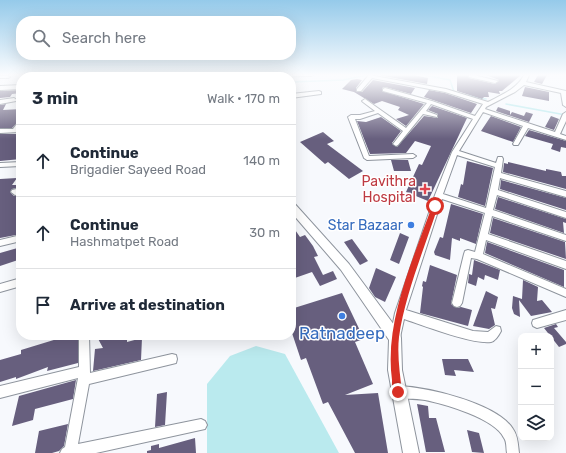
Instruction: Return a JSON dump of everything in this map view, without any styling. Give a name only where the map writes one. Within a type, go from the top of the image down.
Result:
[{"type":"main road","points":[[296,212],[345,267],[395,338],[395,370],[398,392],[411,453]]},
{"type":"street","points":[[408,96],[430,102],[475,118]]},
{"type":"street","points":[[463,96],[489,104]]},
{"type":"street","points":[[395,338],[400,313],[439,195],[455,152],[481,110],[504,96]]},
{"type":"street","points":[[0,102],[14,100]]},
{"type":"street","points":[[365,101],[407,131]]},
{"type":"street","points":[[396,144],[430,102]]},
{"type":"street","points":[[481,110],[566,138]]},
{"type":"street","points":[[379,111],[360,117],[351,117],[367,158],[413,156]]},
{"type":"street","points":[[422,112],[435,116]]},
{"type":"street","points":[[557,135],[565,116]]},
{"type":"street","points":[[516,144],[527,125]]},
{"type":"street","points":[[0,131],[16,130]]},
{"type":"street","points":[[455,152],[499,162],[498,175],[478,256]]},
{"type":"street","points":[[0,165],[16,164]]},
{"type":"street","points":[[498,175],[566,194]]},
{"type":"street","points":[[494,192],[566,214]]},
{"type":"street","points":[[439,195],[566,238]]},
{"type":"street","points":[[484,236],[566,265]]},
{"type":"street","points":[[0,243],[16,239]]},
{"type":"street","points":[[457,303],[468,254],[478,256],[566,293]]},
{"type":"street","points":[[1,290],[16,284]]},
{"type":"street","points":[[400,313],[473,336],[490,337],[496,331]]},
{"type":"street","points":[[537,323],[566,315]]},
{"type":"street","points":[[84,340],[84,376],[68,453],[201,425]]},
{"type":"street","points":[[0,392],[172,359]]},
{"type":"street","points":[[398,392],[414,391],[490,416],[509,433],[514,453]]},
{"type":"water","points":[[256,346],[285,354],[339,453],[207,453],[207,384],[230,356]]},
{"type":"building","points":[[0,96],[11,96],[10,97],[0,98]]},
{"type":"building","points":[[361,96],[399,96],[424,104],[406,126],[396,119],[409,115],[398,110],[400,107],[382,101],[374,104]]},
{"type":"building","points":[[454,96],[477,104],[471,113],[424,97]]},
{"type":"building","points":[[473,96],[489,96],[482,99]]},
{"type":"building","points":[[523,96],[549,96],[549,101]]},
{"type":"building","points":[[6,104],[3,110],[16,109],[16,124],[12,128],[0,128],[0,105]]},
{"type":"building","points":[[432,106],[467,118],[428,201],[406,192],[419,164],[422,165],[431,146],[415,141],[406,153],[370,154],[357,121],[366,122],[381,117],[401,131],[392,143],[397,147],[424,116],[438,118],[438,114],[428,110]]},
{"type":"building","points":[[498,107],[510,111],[510,115],[512,112],[524,116],[526,112],[533,114],[529,122],[496,111]]},
{"type":"building","points":[[491,116],[521,127],[513,142],[481,131]]},
{"type":"building","points":[[551,116],[559,119],[554,130],[545,127]]},
{"type":"building","points":[[529,130],[566,141],[566,148],[561,147],[560,152],[551,149],[553,144],[525,136]]},
{"type":"building","points":[[323,132],[334,141],[327,144],[363,171],[349,179],[328,162],[325,164],[300,142]]},
{"type":"building","points":[[0,134],[16,134],[16,159],[0,161]]},
{"type":"building","points":[[391,160],[408,160],[411,171],[394,171]]},
{"type":"building","points":[[467,161],[493,168],[485,206],[458,197],[461,184],[463,185]]},
{"type":"building","points":[[508,162],[546,171],[546,169],[561,172],[562,176],[566,176],[566,189],[503,172],[504,163],[508,164]]},
{"type":"building","points":[[16,178],[12,185],[16,185],[16,188],[12,189],[10,192],[16,196],[16,235],[0,238],[0,179]]},
{"type":"building","points":[[501,180],[566,198],[566,210],[500,189]]},
{"type":"building","points":[[498,197],[566,219],[566,223],[563,222],[564,233],[495,209]]},
{"type":"building","points":[[451,204],[483,214],[476,244],[460,238],[460,241],[452,238],[450,260],[435,255],[434,252],[440,237],[443,238]]},
{"type":"building","points":[[493,218],[565,242],[566,259],[490,233]]},
{"type":"building","points":[[296,231],[300,237],[305,235],[313,246],[318,256],[314,257],[323,275],[333,271],[337,279],[320,286],[312,272],[296,278]]},
{"type":"building","points":[[400,233],[409,237],[399,264],[390,260]]},
{"type":"building","points":[[352,239],[368,261],[360,265],[344,242]]},
{"type":"building","points":[[487,242],[564,270],[564,287],[485,253]]},
{"type":"building","points":[[16,248],[16,261],[0,266],[0,253]]},
{"type":"building","points":[[474,260],[500,270],[498,280],[485,275],[484,280],[478,277],[476,286],[468,283],[469,274],[472,275]]},
{"type":"building","points":[[430,265],[457,275],[451,304],[457,308],[461,307],[472,310],[468,326],[420,313],[423,281],[426,282]]},
{"type":"building","points":[[376,268],[396,277],[385,302],[375,297],[369,288]]},
{"type":"building","points":[[523,280],[538,287],[537,301],[542,300],[552,312],[531,316],[519,300],[520,317],[514,314],[512,308],[513,296],[522,299]]},
{"type":"building","points":[[486,291],[498,297],[495,309],[491,308],[495,325],[489,329],[473,326]]},
{"type":"building","points":[[342,293],[364,339],[355,342],[373,384],[345,395],[378,393],[388,453],[355,453],[328,402],[323,404],[306,358],[301,360],[294,340],[296,340],[296,307]]},
{"type":"building","points":[[556,324],[558,327],[554,328],[566,344],[559,347],[554,341],[554,333],[548,333],[544,328]]},
{"type":"building","points":[[54,340],[78,340],[78,363],[47,371],[48,367],[16,379],[16,377],[0,382],[0,360],[21,354],[21,350]]},
{"type":"building","points":[[99,340],[127,340],[127,342],[142,340],[141,360],[93,371],[95,349],[103,348]]},
{"type":"building","points":[[442,359],[468,359],[474,372],[454,370],[456,376],[445,375]]},
{"type":"building","points":[[76,380],[73,399],[35,409],[33,420],[12,426],[19,396]]},
{"type":"building","points":[[167,392],[165,425],[155,427],[157,394]]},
{"type":"building","points":[[417,404],[428,406],[429,418],[436,418],[445,452],[426,452]]},
{"type":"building","points":[[68,424],[64,446],[59,451],[52,453],[35,453],[39,431]]},
{"type":"building","points":[[467,430],[479,433],[484,453],[472,452]]},
{"type":"building","points":[[195,438],[196,453],[147,453],[147,451],[151,450],[151,446],[159,444],[159,448]]},
{"type":"waterway","points":[[471,96],[486,99]]},
{"type":"waterway","points":[[506,104],[566,115]]},
{"type":"place","name":"Pavithra Hospital","points":[[425,189]]},
{"type":"place","name":"Star Bazaar","points":[[411,225]]},
{"type":"place","name":"Ratnadeep","points":[[342,316]]},
{"type":"route","points":[[398,392],[395,370],[395,338],[400,313],[435,206]]}]
